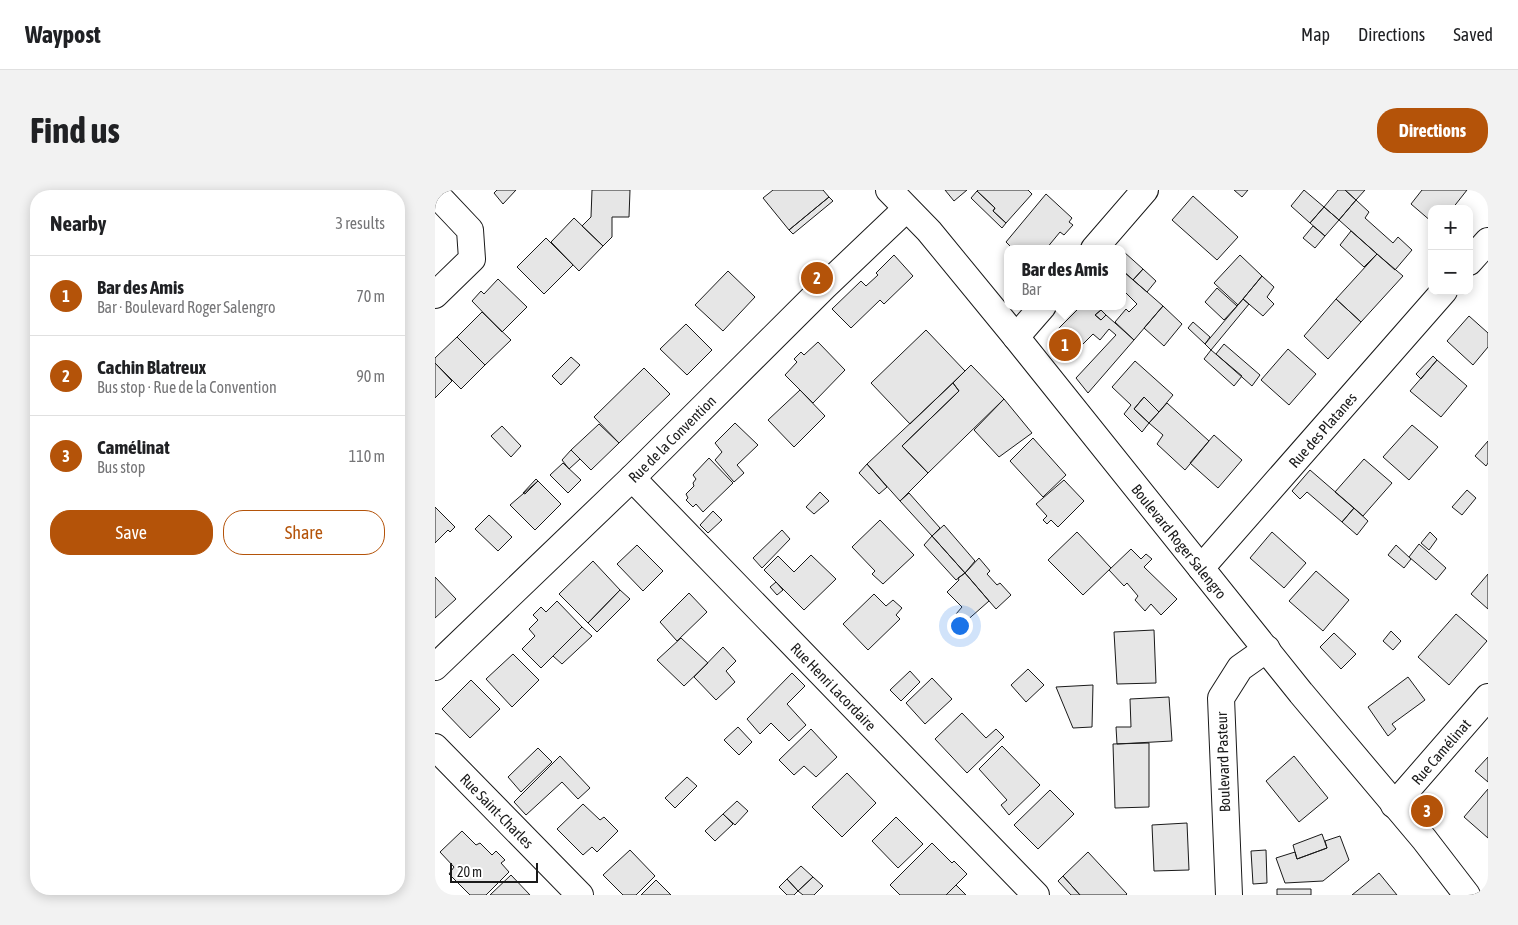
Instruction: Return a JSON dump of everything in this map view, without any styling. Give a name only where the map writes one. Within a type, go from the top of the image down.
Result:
[{"type":"street","name":"Boulevard Roger Salengro","points":[[889,190],[929,231],[1016,337],[1301,693],[1423,839],[1467,895]]},
{"type":"street","points":[[1097,245],[1145,190]]},
{"type":"street","points":[[435,193],[470,230],[473,259],[435,295]]},
{"type":"street","name":"Rue de la Convention","points":[[435,667],[906,209]]},
{"type":"street","points":[[1473,258],[1488,241]]},
{"type":"street","name":"Rue des Platanes","points":[[1201,568],[1440,295]]},
{"type":"street","points":[[1016,337],[1040,310]]},
{"type":"street","name":"Rue Henri Lacordaire","points":[[631,478],[1036,895]]},
{"type":"street","name":"Boulevard Pasteur","points":[[1229,895],[1221,698],[1240,668],[1267,649]]},
{"type":"street","name":"Rue Camélinat","points":[[1394,805],[1488,697]]},
{"type":"street","name":"Rue Saint-Charles","points":[[435,747],[579,895]]},
{"type":"building","points":[[497,190],[516,190],[503,204],[494,193]]},
{"type":"building","points":[[592,190],[630,190],[629,217],[612,217],[612,237],[603,246],[582,226],[591,217]]},
{"type":"building","points":[[773,190],[823,190],[829,197],[789,230],[763,198]]},
{"type":"building","points":[[945,190],[967,190],[954,201]]},
{"type":"building","points":[[978,190],[1028,190],[1032,194],[1006,223],[993,211],[995,208]]},
{"type":"building","points":[[1234,190],[1248,190],[1242,197]]},
{"type":"building","points":[[1304,190],[1324,207],[1310,223],[1291,206]]},
{"type":"building","points":[[1338,190],[1345,190],[1356,200],[1339,220],[1324,207]]},
{"type":"building","points":[[1345,190],[1365,190],[1356,200]]},
{"type":"building","points":[[1422,190],[1467,190],[1455,205],[1428,205],[1428,219],[1411,204]]},
{"type":"building","points":[[977,191],[995,208],[993,211],[1006,223],[1002,228],[971,198]]},
{"type":"building","points":[[1046,194],[1072,218],[1069,222],[1073,225],[1064,235],[1060,232],[1049,245],[1009,245],[1006,242]]},
{"type":"building","points":[[1193,196],[1238,237],[1217,260],[1172,220]]},
{"type":"building","points":[[829,197],[833,201],[793,234],[789,230]]},
{"type":"building","points":[[1356,200],[1369,212],[1365,218],[1393,243],[1398,237],[1412,250],[1395,270],[1339,220]]},
{"type":"building","points":[[1324,207],[1339,220],[1325,236],[1310,223]]},
{"type":"building","points":[[574,218],[603,246],[579,271],[551,242]]},
{"type":"building","points":[[1313,226],[1325,236],[1315,248],[1303,238]]},
{"type":"building","points":[[1351,231],[1377,254],[1364,267],[1340,245]]},
{"type":"building","points":[[546,238],[573,265],[544,294],[517,267]]},
{"type":"building","points":[[1126,254],[1143,269],[1133,280],[1126,274]]},
{"type":"building","points":[[1377,254],[1403,276],[1361,322],[1336,299]]},
{"type":"building","points":[[894,255],[913,276],[884,304],[880,300],[851,328],[832,309],[861,281],[866,286],[878,275],[876,273]]},
{"type":"building","points":[[1240,255],[1262,276],[1238,305],[1214,283]]},
{"type":"building","points":[[1143,269],[1156,281],[1147,292],[1133,280]]},
{"type":"building","points":[[728,271],[755,297],[723,331],[695,305]]},
{"type":"building","points":[[1126,274],[1163,306],[1134,340],[1115,322],[1126,309],[1129,312],[1137,304],[1126,293]]},
{"type":"building","points":[[1262,276],[1274,287],[1267,297],[1274,304],[1263,316],[1243,299]]},
{"type":"building","points":[[498,279],[527,307],[502,332],[472,301],[481,291],[484,294]]},
{"type":"building","points":[[1217,288],[1237,306],[1224,320],[1205,302]]},
{"type":"building","points":[[1243,299],[1249,304],[1211,350],[1205,344]]},
{"type":"building","points":[[1336,299],[1361,322],[1328,359],[1304,336]]},
{"type":"building","points":[[1163,306],[1182,324],[1164,346],[1144,328]]},
{"type":"building","points":[[1077,310],[1101,310],[1095,315],[1101,320],[1106,315],[1134,340],[1088,393],[1076,378],[1116,335],[1109,329],[1100,340],[1093,334],[1073,354],[1053,334]]},
{"type":"building","points":[[1101,310],[1106,315],[1101,320],[1095,315]]},
{"type":"building","points":[[482,312],[511,340],[485,365],[457,337]]},
{"type":"building","points":[[1469,316],[1488,333],[1488,347],[1473,365],[1447,341]]},
{"type":"building","points":[[1193,322],[1210,337],[1205,344],[1188,328]]},
{"type":"building","points":[[686,324],[712,350],[687,375],[660,349]]},
{"type":"building","points":[[926,330],[965,371],[910,424],[871,383]]},
{"type":"building","points":[[457,337],[485,365],[461,389],[435,363],[435,358]]},
{"type":"building","points":[[818,342],[845,370],[813,403],[785,375],[797,362],[794,359],[801,352],[804,355]]},
{"type":"building","points":[[1224,344],[1260,375],[1252,386],[1216,354]]},
{"type":"building","points":[[1288,349],[1316,374],[1289,405],[1261,380]]},
{"type":"building","points":[[1211,350],[1242,376],[1234,386],[1204,359]]},
{"type":"building","points":[[1433,356],[1437,360],[1421,379],[1416,374]]},
{"type":"building","points":[[571,357],[580,365],[561,385],[552,376]]},
{"type":"building","points":[[1437,360],[1467,386],[1441,417],[1410,391]]},
{"type":"building","points":[[1135,361],[1173,395],[1159,412],[1144,397],[1134,409],[1149,423],[1142,432],[1124,414],[1131,405],[1112,387]]},
{"type":"building","points":[[435,363],[452,381],[435,398]]},
{"type":"building","points":[[971,365],[1004,399],[928,473],[902,446],[959,391],[953,383]]},
{"type":"building","points":[[644,368],[670,394],[619,443],[594,417]]},
{"type":"building","points":[[953,383],[959,391],[902,446],[928,473],[900,501],[867,464]]},
{"type":"building","points":[[800,390],[825,416],[794,447],[768,420]]},
{"type":"building","points":[[1144,397],[1159,412],[1149,423],[1134,409]]},
{"type":"building","points":[[1004,399],[1032,433],[999,457],[974,430]]},
{"type":"building","points":[[1167,403],[1209,441],[1185,470],[1157,444],[1163,435],[1149,423]]},
{"type":"building","points":[[735,423],[758,445],[737,465],[744,473],[734,482],[715,460],[722,452],[715,443]]},
{"type":"building","points":[[599,424],[619,443],[591,470],[571,450]]},
{"type":"building","points":[[1412,425],[1438,447],[1409,480],[1383,457]]},
{"type":"building","points":[[502,426],[521,446],[511,457],[491,436]]},
{"type":"building","points":[[1214,435],[1242,460],[1218,488],[1190,463]]},
{"type":"building","points":[[1033,438],[1066,475],[1043,497],[1010,461]]},
{"type":"building","points":[[1488,441],[1488,463],[1486,466],[1475,456]]},
{"type":"building","points":[[571,450],[580,459],[569,469],[562,460]]},
{"type":"building","points":[[709,458],[733,483],[703,512],[696,504],[693,507],[686,500],[688,498],[686,494],[694,486],[693,483],[696,479],[693,475]]},
{"type":"building","points":[[1364,459],[1392,483],[1363,516],[1335,492]]},
{"type":"building","points":[[563,463],[581,480],[568,493],[550,475]]},
{"type":"building","points":[[867,464],[887,487],[879,494],[859,473]]},
{"type":"building","points":[[1310,470],[1354,508],[1342,522],[1307,492],[1300,499],[1292,491]]},
{"type":"building","points":[[536,479],[538,481],[525,494],[523,493]]},
{"type":"building","points":[[1064,480],[1084,501],[1058,527],[1051,520],[1047,524],[1043,520],[1047,516],[1036,504]]},
{"type":"building","points":[[538,481],[561,504],[535,530],[510,505]]},
{"type":"building","points":[[1467,490],[1476,498],[1462,515],[1452,507]]},
{"type":"building","points":[[820,492],[829,501],[814,514],[806,507]]},
{"type":"building","points":[[909,493],[940,528],[932,536],[900,501]]},
{"type":"building","points":[[435,507],[455,527],[450,532],[448,530],[435,543]]},
{"type":"building","points":[[1354,508],[1368,521],[1357,535],[1342,522]]},
{"type":"building","points":[[713,511],[722,520],[708,533],[700,525]]},
{"type":"building","points":[[489,515],[512,537],[498,551],[475,529]]},
{"type":"building","points":[[880,520],[914,555],[883,584],[872,574],[875,571],[852,547]]},
{"type":"building","points":[[944,525],[975,561],[965,573],[932,536]]},
{"type":"building","points":[[782,530],[790,539],[762,568],[753,558]]},
{"type":"building","points":[[1077,532],[1111,568],[1083,595],[1048,560]]},
{"type":"building","points":[[1272,532],[1306,563],[1284,588],[1250,558]]},
{"type":"building","points":[[1430,532],[1437,539],[1429,550],[1421,543]]},
{"type":"building","points":[[932,536],[965,573],[956,580],[924,545]]},
{"type":"building","points":[[1419,544],[1446,568],[1436,580],[1409,557]]},
{"type":"building","points":[[637,545],[663,571],[643,591],[617,564]]},
{"type":"building","points":[[1396,545],[1411,559],[1404,568],[1388,555]]},
{"type":"building","points":[[1131,549],[1141,559],[1146,554],[1152,559],[1144,567],[1177,599],[1161,615],[1151,604],[1145,611],[1135,600],[1138,596],[1127,583],[1124,586],[1109,570]]},
{"type":"building","points":[[811,555],[836,579],[804,610],[764,570],[778,556],[794,572]]},
{"type":"building","points":[[979,558],[990,571],[987,574],[997,585],[1000,583],[1011,595],[996,609],[965,573]]},
{"type":"building","points":[[593,561],[620,590],[588,623],[559,594]]},
{"type":"building","points":[[1316,571],[1349,600],[1323,631],[1289,601]]},
{"type":"building","points":[[965,573],[989,601],[964,623],[956,614],[962,607],[947,592],[959,580],[958,578]]},
{"type":"building","points":[[1488,574],[1488,609],[1471,594]]},
{"type":"building","points":[[435,577],[456,599],[435,618]]},
{"type":"building","points":[[776,582],[783,590],[777,595],[770,587]]},
{"type":"building","points":[[620,590],[630,599],[597,632],[588,623]]},
{"type":"building","points":[[689,593],[707,612],[677,641],[660,622]]},
{"type":"building","points":[[874,594],[886,606],[893,600],[902,608],[896,615],[900,619],[868,650],[843,624]]},
{"type":"building","points":[[557,601],[582,627],[541,668],[522,649],[535,636],[529,629],[538,620],[533,615],[541,607],[546,612]]},
{"type":"building","points":[[1456,614],[1487,641],[1449,685],[1418,657]]},
{"type":"building","points":[[582,627],[592,636],[562,664],[553,656]]},
{"type":"building","points":[[1154,630],[1156,683],[1117,684],[1114,632]]},
{"type":"building","points":[[1391,631],[1401,641],[1393,650],[1383,641]]},
{"type":"building","points":[[1334,633],[1356,654],[1341,669],[1320,647]]},
{"type":"building","points":[[681,638],[708,663],[684,686],[657,660]]},
{"type":"building","points":[[723,647],[736,661],[726,671],[735,682],[716,700],[694,677]]},
{"type":"building","points":[[513,654],[539,680],[512,707],[486,679]]},
{"type":"building","points":[[1028,669],[1044,685],[1026,702],[1011,685]]},
{"type":"building","points":[[910,671],[920,682],[901,701],[890,690]]},
{"type":"building","points":[[792,673],[805,686],[787,704],[806,725],[789,741],[771,723],[760,734],[747,719]]},
{"type":"building","points":[[1408,677],[1425,700],[1392,724],[1396,729],[1388,736],[1368,707]]},
{"type":"building","points":[[932,678],[952,699],[925,724],[906,703]]},
{"type":"building","points":[[471,680],[500,709],[470,738],[442,709]]},
{"type":"building","points":[[1093,685],[1092,727],[1073,728],[1056,687]]},
{"type":"building","points":[[1169,697],[1172,741],[1117,744],[1116,727],[1131,727],[1130,699]]},
{"type":"building","points":[[962,713],[986,738],[996,729],[1004,737],[967,773],[935,739]]},
{"type":"building","points":[[738,727],[752,742],[739,755],[724,740]]},
{"type":"building","points":[[811,729],[837,757],[816,777],[804,766],[794,775],[779,760]]},
{"type":"building","points":[[1149,743],[1149,807],[1115,808],[1113,744]]},
{"type":"building","points":[[1002,746],[1040,785],[1009,815],[1001,805],[1007,800],[979,769]]},
{"type":"building","points":[[538,748],[552,762],[521,792],[508,777]]},
{"type":"building","points":[[560,756],[590,788],[578,799],[562,782],[526,815],[514,802]]},
{"type":"building","points":[[1294,756],[1328,798],[1299,822],[1266,781]]},
{"type":"building","points":[[1488,757],[1488,782],[1475,771]]},
{"type":"building","points":[[847,773],[876,803],[842,837],[812,807]]},
{"type":"building","points":[[687,777],[697,786],[675,808],[665,798]]},
{"type":"building","points":[[1488,789],[1488,838],[1464,817]]},
{"type":"building","points":[[1050,790],[1074,814],[1038,849],[1014,825]]},
{"type":"building","points":[[737,801],[748,811],[735,825],[723,814]]},
{"type":"building","points":[[583,804],[600,820],[604,817],[618,831],[597,852],[592,847],[583,855],[557,829]]},
{"type":"building","points":[[723,814],[733,824],[715,841],[705,831]]},
{"type":"building","points":[[896,817],[923,844],[898,868],[872,841]]},
{"type":"building","points":[[1187,823],[1189,870],[1154,871],[1152,825]]},
{"type":"building","points":[[462,831],[476,845],[480,843],[492,855],[496,851],[505,860],[501,863],[509,872],[486,895],[470,895],[449,874],[454,867],[440,852]]},
{"type":"building","points":[[1322,834],[1327,848],[1297,859],[1293,845]]},
{"type":"building","points":[[1340,836],[1349,860],[1323,881],[1285,883],[1276,858],[1295,852],[1297,859],[1327,848],[1325,841]]},
{"type":"building","points":[[932,843],[952,863],[954,861],[967,874],[946,895],[900,895],[890,885]]},
{"type":"building","points":[[630,850],[655,876],[636,895],[623,895],[603,875]]},
{"type":"building","points":[[1266,850],[1267,883],[1253,884],[1251,851]]},
{"type":"building","points":[[1088,852],[1126,895],[1080,895],[1063,876]]},
{"type":"building","points":[[801,866],[813,877],[798,891],[787,879]]},
{"type":"building","points":[[1379,873],[1397,895],[1352,895]]},
{"type":"building","points":[[511,875],[530,895],[490,895]]},
{"type":"building","points":[[1063,876],[1080,895],[1071,895],[1058,881]]},
{"type":"building","points":[[813,877],[823,886],[814,895],[803,895],[798,891]]},
{"type":"building","points":[[787,879],[798,891],[794,895],[787,895],[779,887]]},
{"type":"building","points":[[656,880],[671,895],[641,895]]},
{"type":"building","points":[[956,885],[966,895],[946,895]]},
{"type":"building","points":[[1277,889],[1311,889],[1311,895],[1277,895]]},
{"type":"place","name":"Cachin Blatreux","points":[[817,278]]},
{"type":"place","name":"Bar des Amis","points":[[1065,345]]},
{"type":"place","name":"Camélinat","points":[[1427,811]]}]
